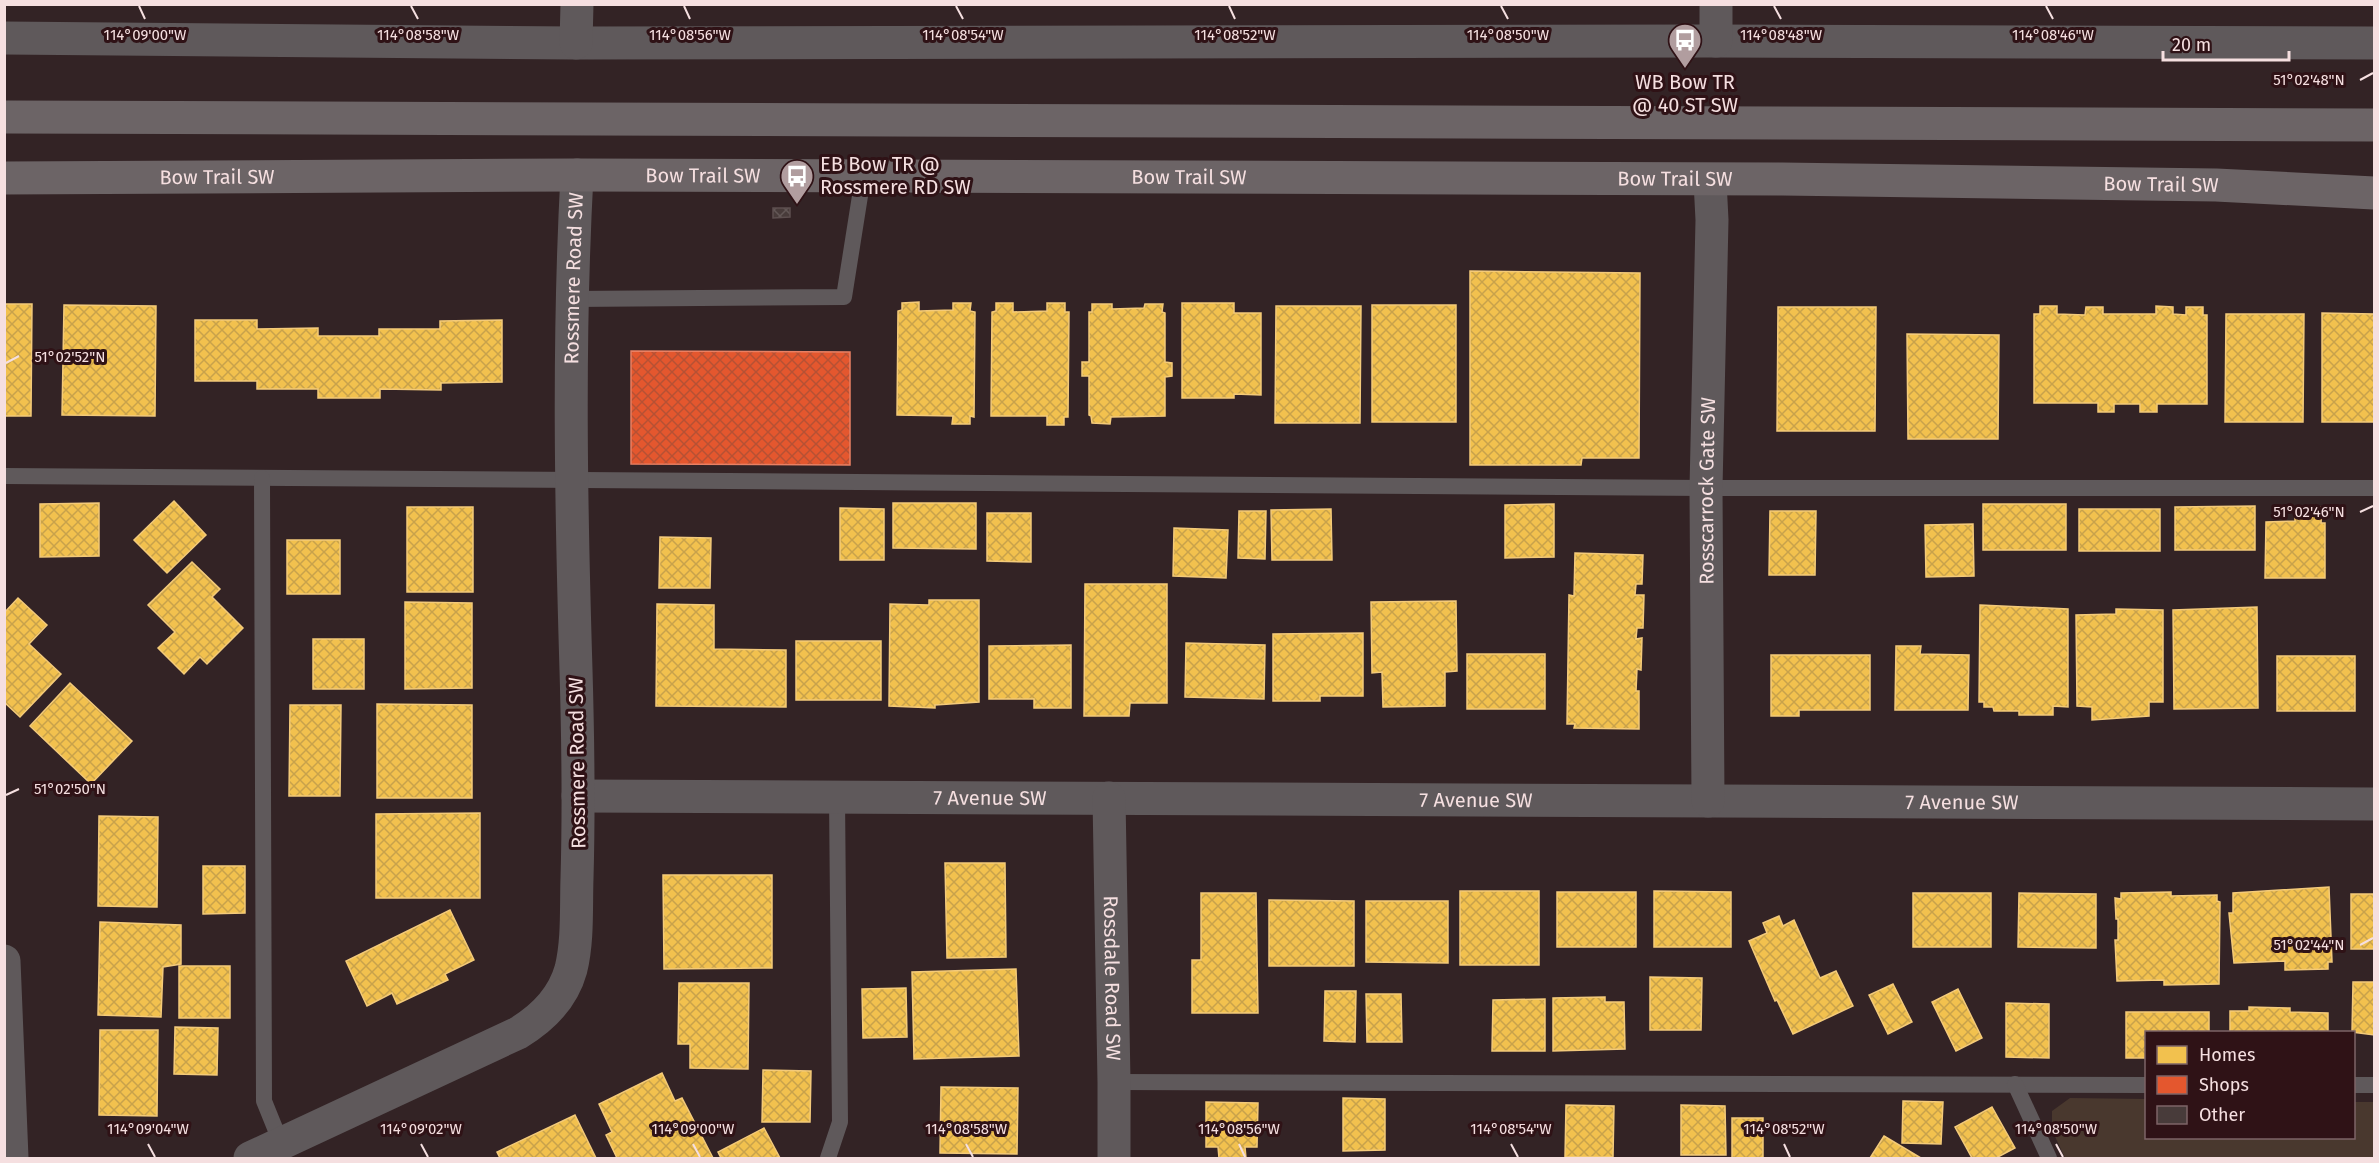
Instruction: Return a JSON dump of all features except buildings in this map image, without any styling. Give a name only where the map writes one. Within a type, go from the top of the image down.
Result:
[{"type":"main road","points":[[4,117],[2374,125]]},
{"type":"main road","name":"Bow Trail SW","points":[[4,178],[577,175],[1710,181],[1782,179],[2216,185],[2374,193]]},
{"type":"street","points":[[576,43],[577,4]]},
{"type":"street","points":[[1716,4],[1716,41]]},
{"type":"street","points":[[4,38],[576,43],[1716,41],[2374,43]]},
{"type":"street","name":"Rossmere Road SW","points":[[250,1158],[518,1033],[550,1008],[562,991],[570,972],[575,952],[578,796],[570,479],[577,175]]},
{"type":"street","name":"Rosscarrock Gate SW","points":[[1708,801],[1707,488],[1712,220],[1710,181]]},
{"type":"street","name":"7 Avenue SW","points":[[578,796],[2374,804]]},
{"type":"street","name":"Rossdale Road SW","points":[[1109,798],[1114,1158]]},
{"type":"street","points":[[4,961],[12,1158]]},
{"type":"lane","points":[[573,299],[844,297],[863,177]]},
{"type":"lane","points":[[4,476],[1707,488],[2374,488]]},
{"type":"lane","points":[[262,478],[264,1101],[281,1143]]},
{"type":"lane","points":[[828,1158],[840,1122],[837,797]]},
{"type":"lane","points":[[1114,1082],[2145,1085]]},
{"type":"lane","points":[[2015,1084],[2049,1158]]},
{"type":"lane","points":[[2355,1085],[2374,1085]]},
{"type":"shaded area","points":[[2070,1098],[2145,1099],[2145,1139],[2355,1139],[2355,1102],[2374,1102],[2374,1158],[2065,1158],[2052,1130],[2052,1111]]},
{"type":"place","name":"WB Bow TR @ 40 ST SW","points":[[1685,69]]},
{"type":"place","name":"EB Bow TR @ Rossmere RD SW","points":[[797,205]]}]
